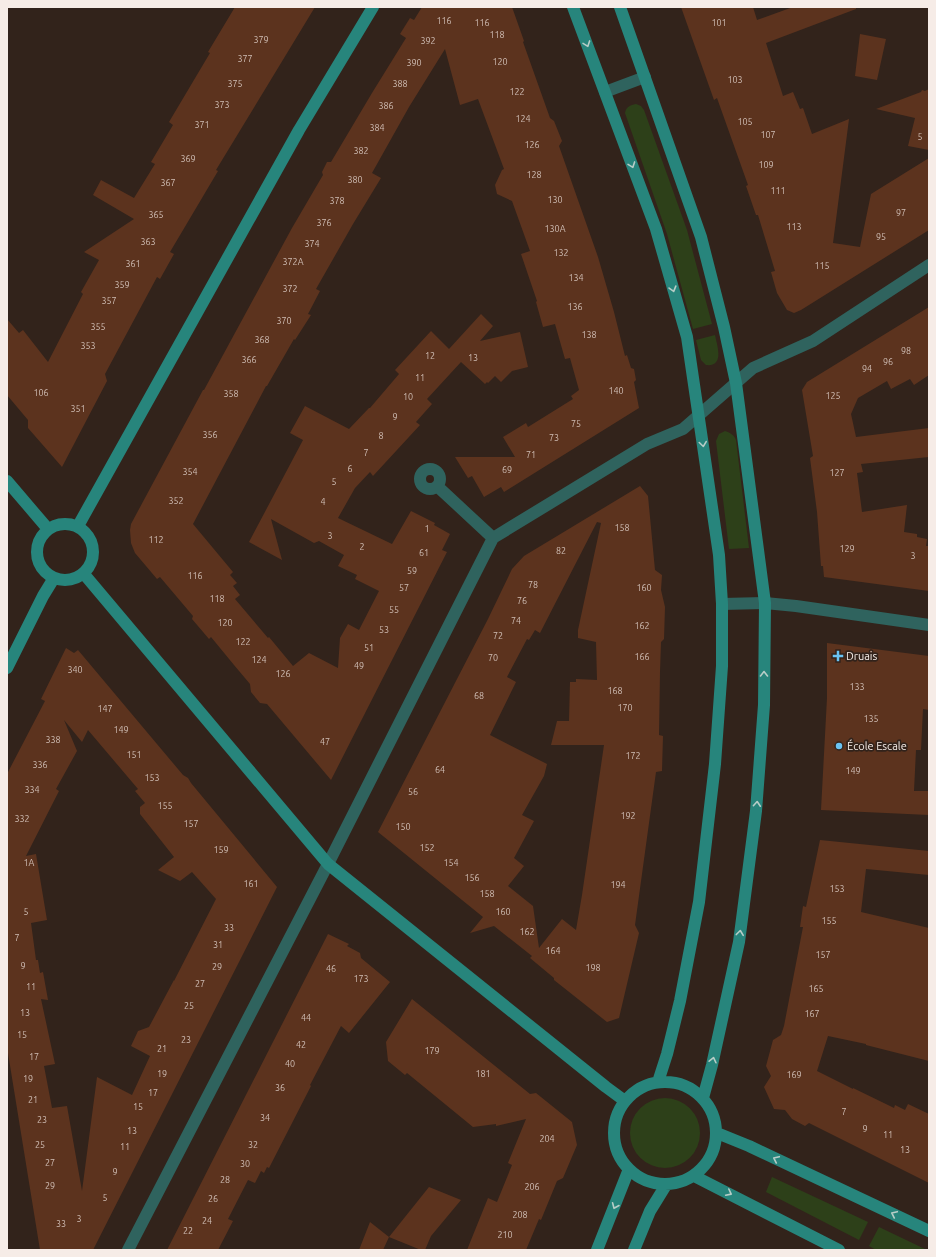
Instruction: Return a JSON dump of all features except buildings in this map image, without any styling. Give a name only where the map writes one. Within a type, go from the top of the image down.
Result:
[{"type":"main road","points":[[78,526],[299,130],[373,7]]},
{"type":"main road","points":[[573,7],[656,229],[687,337],[719,555],[722,604],[722,666],[715,764],[699,902],[680,1001],[658,1082]]},
{"type":"main road","points":[[620,7],[701,237],[724,327],[736,383],[765,603],[764,705],[756,811],[739,942],[712,1065],[703,1098]]},
{"type":"main road","points":[[7,480],[48,529]]},
{"type":"main road","points":[[63,523],[78,526],[86,532],[94,549],[90,566],[84,574],[73,579],[60,580],[54,578],[41,567],[38,559],[37,551],[40,539],[48,529],[55,525],[63,523]]},
{"type":"main road","points":[[84,574],[328,864],[625,1101]]},
{"type":"main road","points":[[7,668],[43,596],[54,578]]},
{"type":"main road","points":[[671,1081],[684,1084],[703,1098],[712,1110],[716,1121],[717,1133],[714,1150],[706,1164],[694,1176],[676,1184],[666,1185],[652,1183],[640,1178],[629,1169],[620,1157],[615,1143],[614,1128],[618,1114],[625,1101],[634,1092],[646,1085],[671,1081]]},
{"type":"main road","points":[[717,1133],[749,1146],[929,1231]]},
{"type":"main road","points":[[597,1250],[629,1169]]},
{"type":"main road","points":[[694,1176],[839,1250]]},
{"type":"main road","points":[[634,1250],[650,1211],[666,1185]]},
{"type":"street","points":[[605,92],[645,77]]},
{"type":"street","points":[[128,1250],[328,864],[493,538],[647,444],[683,429],[753,368],[813,341],[929,265]]},
{"type":"street","points":[[437,486],[493,538]]},
{"type":"street","points":[[722,604],[765,603],[804,607],[929,625]]},
{"type":"green space","points":[[636,104],[641,106],[644,110],[687,230],[712,324],[693,329],[667,234],[625,113],[626,109]]},
{"type":"green space","points":[[715,335],[718,349],[718,359],[716,363],[712,365],[706,365],[701,360],[696,340]]},
{"type":"green space","points":[[725,431],[732,434],[736,440],[749,548],[729,549],[716,441],[719,434]]},
{"type":"green space","points":[[665,1098],[678,1101],[690,1108],[697,1120],[700,1133],[697,1146],[690,1158],[678,1165],[665,1168],[652,1165],[640,1158],[633,1146],[630,1133],[633,1120],[640,1108],[652,1101]]},
{"type":"green space","points":[[772,1177],[868,1222],[859,1240],[766,1192]]},
{"type":"green space","points":[[879,1227],[927,1250],[876,1250],[869,1246]]},
{"type":"place","name":"Druais","points":[[838,656]]},
{"type":"place","name":"École Escale","points":[[839,746]]}]
